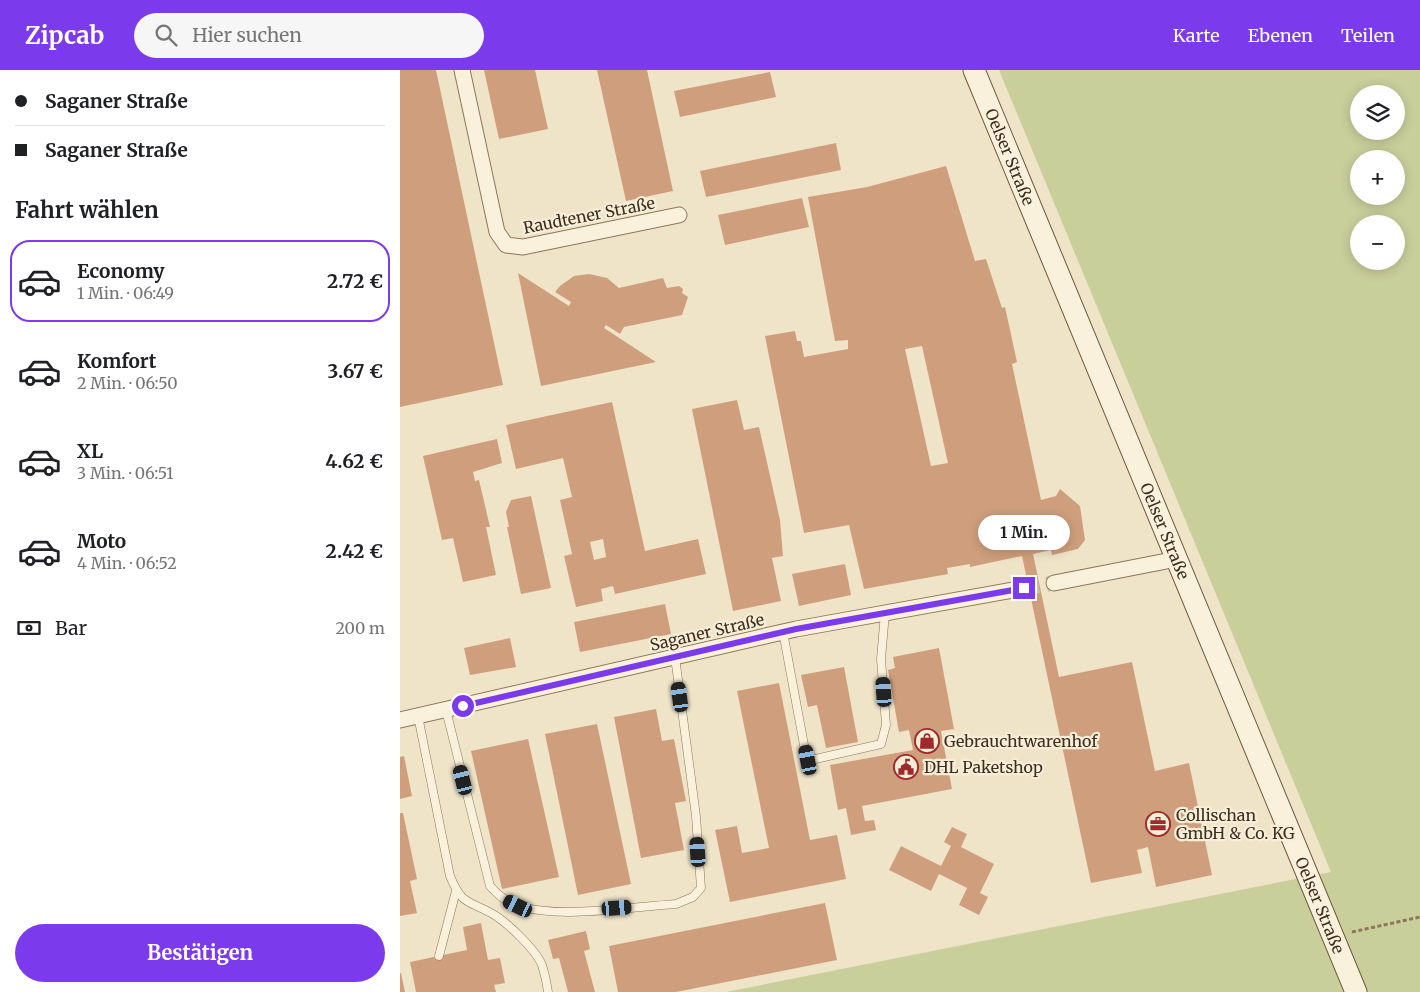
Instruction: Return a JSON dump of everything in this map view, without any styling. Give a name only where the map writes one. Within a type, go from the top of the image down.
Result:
[{"type":"main road","name":"Oelser Straße","points":[[974,70],[1356,992]]},
{"type":"street","name":"Raudtener Straße","points":[[462,70],[497,232],[506,245],[523,247],[679,215]]},
{"type":"street","points":[[1054,583],[1177,560]]},
{"type":"street","name":"Saganer Straße","points":[[400,720],[783,632],[1024,588]]},
{"type":"lane","points":[[783,632],[808,760],[881,744],[886,725],[881,659],[885,613]]},
{"type":"lane","points":[[446,710],[490,886],[501,898],[518,906],[558,912],[676,904],[693,897],[701,888],[696,816],[675,657]]},
{"type":"lane","points":[[418,716],[450,876],[456,891],[466,903],[492,914],[518,935],[542,964],[548,992]]},
{"type":"lane","points":[[439,956],[456,891]]},
{"type":"path","points":[[1334,936],[1420,917]]},
{"type":"green space","points":[[999,70],[1420,70],[1420,992],[726,992],[1331,872]]},
{"type":"building","points":[[400,70],[436,70],[503,385],[400,407]]},
{"type":"building","points":[[484,70],[535,70],[548,129],[499,139]]},
{"type":"building","points":[[597,70],[647,70],[673,191],[626,201]]},
{"type":"building","points":[[770,72],[776,97],[680,117],[674,91]]},
{"type":"building","points":[[836,143],[841,170],[706,197],[700,171]]},
{"type":"building","points":[[946,166],[975,261],[986,259],[1002,308],[1005,307],[1017,362],[1012,364],[1041,500],[1056,496],[1060,489],[1080,506],[1085,540],[1078,549],[1052,555],[1051,550],[1033,554],[1059,677],[1132,662],[1155,771],[1189,763],[1212,875],[1156,887],[1148,847],[1137,850],[1142,873],[1091,883],[1022,556],[970,567],[970,564],[947,568],[948,574],[864,589],[849,525],[804,533],[765,336],[795,331],[797,341],[801,341],[804,357],[848,349],[848,340],[835,341],[808,197],[867,187]],"holes":[[[922,346],[948,463],[931,466],[905,349]]]},
{"type":"building","points":[[802,198],[809,227],[725,245],[718,215]]},
{"type":"building","points":[[518,273],[569,306],[571,302],[555,292],[574,276],[589,274],[607,278],[619,288],[663,278],[667,288],[679,286],[683,289],[682,293],[688,297],[682,315],[624,327],[620,334],[606,325],[604,328],[656,362],[541,386]]},
{"type":"building","points":[[737,400],[744,430],[759,427],[780,520],[783,556],[772,558],[781,601],[733,611],[692,409]]},
{"type":"building","points":[[612,402],[645,551],[698,539],[706,574],[615,594],[613,586],[601,589],[603,601],[576,607],[564,556],[572,554],[560,500],[572,497],[563,458],[516,469],[506,425]],"holes":[[[603,539],[606,557],[594,560],[590,542]]]},
{"type":"building","points":[[497,439],[502,463],[473,472],[475,481],[479,480],[490,527],[486,527],[496,575],[463,582],[453,538],[442,540],[423,456]]},
{"type":"building","points":[[531,496],[551,588],[521,594],[507,527],[509,527],[506,512],[511,500]]},
{"type":"building","points":[[845,564],[851,595],[799,606],[792,574]]},
{"type":"building","points":[[665,604],[671,634],[580,652],[574,622]]},
{"type":"building","points":[[510,638],[516,667],[470,675],[464,648]]},
{"type":"building","name":"Gebrauchtwarenhof","points":[[939,648],[954,729],[941,731],[952,789],[862,806],[865,821],[874,820],[876,830],[851,835],[846,808],[838,810],[830,765],[913,750],[909,730],[899,732],[888,670],[895,668],[893,657]]},
{"type":"building","points":[[844,667],[858,742],[826,748],[817,705],[808,707],[801,675]]},
{"type":"building","points":[[779,683],[810,840],[837,835],[846,879],[730,902],[715,830],[737,826],[742,853],[769,848],[737,691]]},
{"type":"building","points":[[656,709],[662,741],[674,739],[686,801],[675,803],[684,850],[641,858],[614,717]]},
{"type":"building","points":[[597,724],[631,884],[578,895],[545,734]]},
{"type":"building","points":[[528,739],[559,877],[502,889],[471,751]]},
{"type":"building","points":[[404,756],[412,796],[400,799],[400,757]]},
{"type":"building","points":[[400,813],[403,813],[417,879],[410,881],[417,913],[400,916]]},
{"type":"building","points":[[952,827],[967,834],[961,847],[994,864],[980,893],[988,897],[979,915],[959,905],[967,888],[939,874],[931,891],[889,870],[901,846],[941,866],[951,846],[944,842]]},
{"type":"building","points":[[825,903],[837,960],[676,992],[618,992],[609,946]]},
{"type":"building","points":[[481,923],[488,960],[500,958],[505,983],[494,985],[496,992],[416,992],[410,962],[467,950],[463,927]]},
{"type":"building","points":[[586,931],[590,949],[584,951],[595,992],[568,992],[559,958],[553,959],[548,940]]},
{"type":"building","points":[[401,973],[405,992],[400,992]]},
{"type":"tunnel","points":[[1024,588],[1054,583]]},
{"type":"place","name":"Gebrauchtwarenhof","points":[[927,741]]},
{"type":"place","name":"DHL Paketshop","points":[[906,767]]},
{"type":"place","name":"Collischan GmbH & Co. KG","points":[[1158,824]]},
{"type":"route","points":[[463,706],[796,629],[1024,588]]}]
